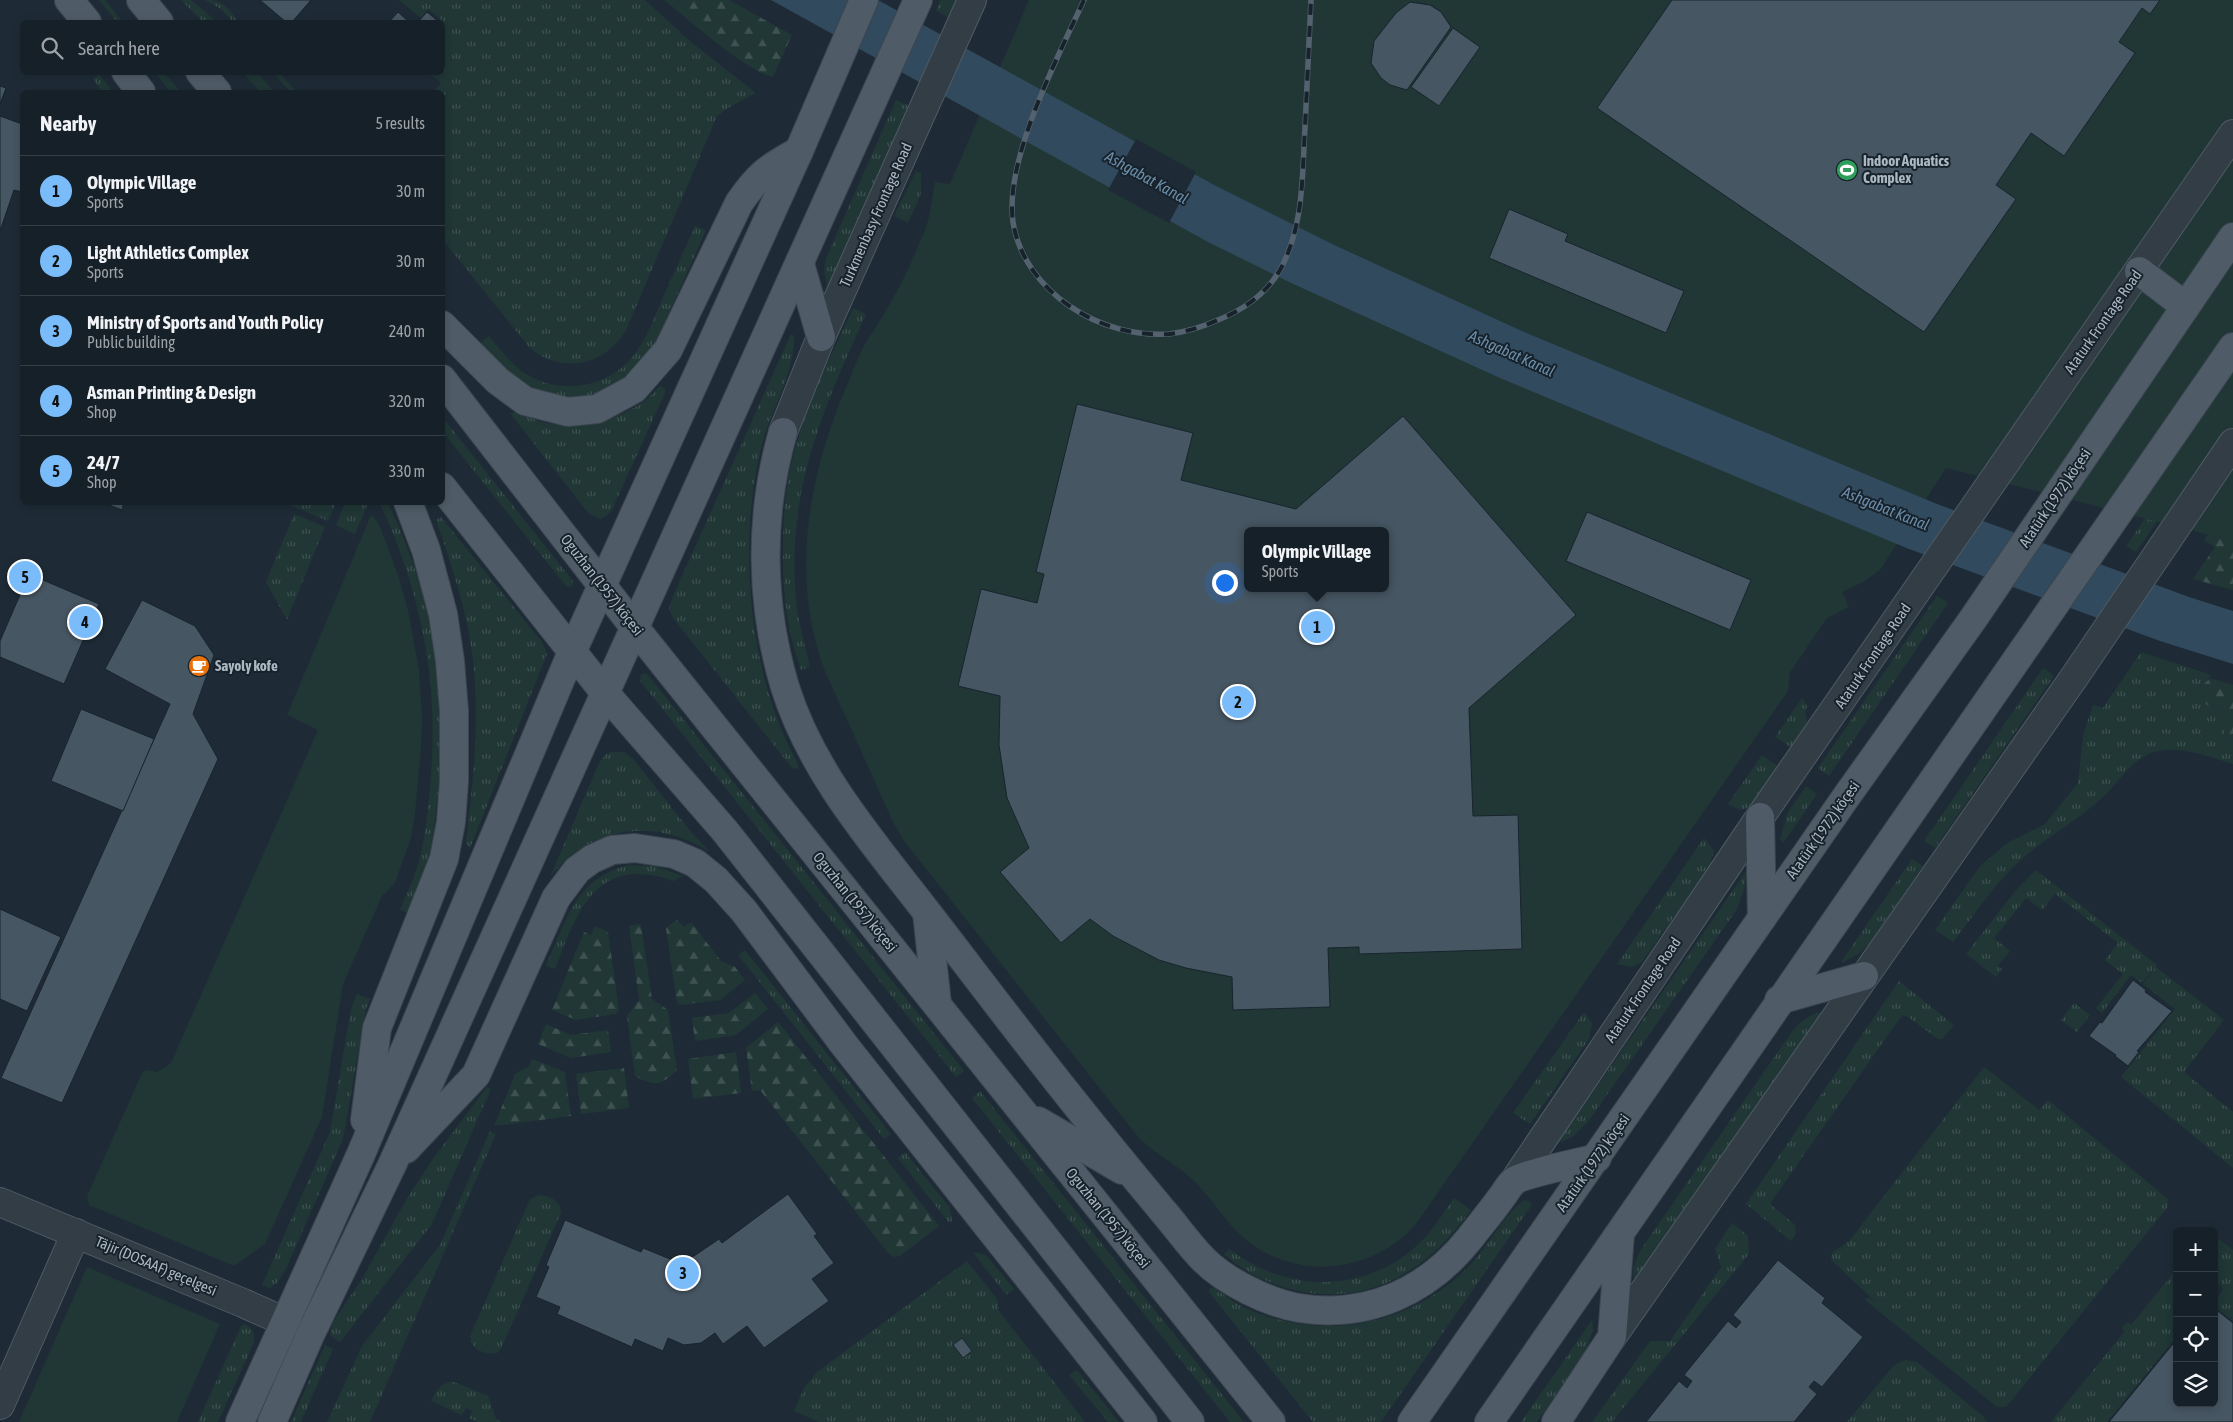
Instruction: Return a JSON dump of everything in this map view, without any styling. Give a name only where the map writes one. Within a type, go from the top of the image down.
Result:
[{"type":"main road","points":[[69,0],[85,20]]},
{"type":"main road","points":[[141,0],[157,20]]},
{"type":"main road","points":[[240,1422],[361,1154],[572,652],[804,139],[864,0]]},
{"type":"main road","points":[[272,1422],[392,1165],[918,0]]},
{"type":"main road","points":[[128,75],[140,90]]},
{"type":"main road","points":[[203,75],[215,90]]},
{"type":"main road","points":[[445,328],[498,381],[525,401],[568,412],[584,412],[609,404],[634,389],[668,350],[738,203],[752,184],[766,170],[804,139]]},
{"type":"main road","name":"Atatürk (1972) köçesi","points":[[1412,1422],[1762,918],[1973,619],[2233,237]]},
{"type":"main road","points":[[800,264],[821,337]]},
{"type":"main road","points":[[2139,270],[2185,306]]},
{"type":"main road","points":[[1489,1422],[1779,1000],[1898,833],[2233,347]]},
{"type":"main road","name":"Oguzhan (1957) köçesi","points":[[445,383],[635,628],[1271,1422]]},
{"type":"main road","points":[[783,432],[774,462],[768,506],[765,567],[772,630],[786,688],[806,739],[830,784],[927,912],[1134,1177],[1204,1260],[1224,1275],[1275,1302],[1298,1308],[1320,1310],[1343,1309],[1373,1304],[1416,1288],[1432,1278],[1467,1242],[1516,1180],[1597,1158]]},
{"type":"main road","points":[[445,490],[605,693],[726,831],[1190,1422]]},
{"type":"main road","points":[[361,1154],[377,1028],[444,859],[451,822],[454,781],[454,711],[450,661],[443,614],[426,550],[409,505]]},
{"type":"main road","points":[[1760,816],[1762,918]]},
{"type":"main road","points":[[392,1165],[476,1075],[556,898],[566,882],[577,870],[592,859],[612,850],[635,848],[674,854],[695,863],[716,880],[744,911],[845,1046],[1069,1327],[1142,1422]]},
{"type":"main road","points":[[927,912],[937,1004]]},
{"type":"main road","points":[[1779,1000],[1864,976]]},
{"type":"main road","points":[[845,1046],[942,1105]]},
{"type":"main road","points":[[1024,1114],[1134,1177]]},
{"type":"main road","points":[[1556,1422],[1612,1338],[1620,1232]]},
{"type":"main road","points":[[1048,1240],[1069,1327]]},
{"type":"street","name":"Turkmenbasy Frontage Road","points":[[783,432],[821,337],[972,0]]},
{"type":"street","name":"Ataturk Frontage Road","points":[[1516,1180],[1760,816],[2233,134]]},
{"type":"street","points":[[1612,1338],[2075,676],[2233,443]]},
{"type":"street","name":"Täjir (DOSAAF) geçelgesi","points":[[0,1202],[312,1333]]},
{"type":"street","points":[[0,1404],[76,1233]]},
{"type":"green space","points":[[99,0],[105,0],[121,20],[115,20]]},
{"type":"green space","points":[[181,0],[191,0],[215,20],[201,20]]},
{"type":"green space","points":[[205,0],[221,3],[237,20],[231,20],[221,9]]},
{"type":"green space","points":[[399,0],[645,0],[692,43],[756,93],[717,116],[627,328],[619,341],[608,351],[596,358],[570,363],[556,361],[542,356],[529,347],[445,242],[445,90],[435,90],[441,83],[431,75],[445,75],[445,20],[442,20],[428,9],[421,18]]},
{"type":"green space","points":[[664,0],[729,0],[792,35],[773,77],[762,73],[733,55]]},
{"type":"green space","points":[[940,0],[956,0],[948,17],[936,11]]},
{"type":"green space","points":[[1029,0],[2233,0],[2233,541],[1946,468],[1880,570],[1863,582],[1842,592],[1849,607],[1827,618],[1790,672],[1788,691],[1416,1224],[1398,1240],[1378,1253],[1357,1262],[1334,1266],[1311,1266],[1288,1262],[1266,1253],[1245,1239],[1193,1180],[1139,1138],[904,841],[893,822],[825,671],[814,635],[808,599],[806,562],[808,525],[814,488],[834,417],[860,354],[896,293],[926,227],[935,182],[950,184]]},
{"type":"green space","points":[[100,75],[111,90],[101,90],[93,79]]},
{"type":"green space","points":[[157,75],[166,75],[179,90],[169,90]]},
{"type":"green space","points":[[246,75],[260,75],[272,90],[258,90]]},
{"type":"green space","points":[[276,75],[282,75],[294,90],[288,90]]},
{"type":"green space","points":[[896,100],[909,106],[828,290],[824,271],[826,258]]},
{"type":"green space","points":[[916,171],[921,173],[921,194],[908,223],[894,216]]},
{"type":"green space","points":[[695,226],[706,230],[661,333],[649,355],[626,379],[596,394],[564,398],[547,395],[531,390],[517,381],[480,344],[489,336],[520,370],[548,384],[580,386],[609,376],[633,356],[642,343]]},
{"type":"green space","points":[[853,308],[866,314],[822,418],[802,487],[794,561],[796,600],[810,667],[801,670],[789,627],[784,584],[783,555],[787,485],[794,453],[807,411]]},
{"type":"green space","points":[[791,334],[794,336],[791,363],[766,431],[754,482],[750,522],[749,564],[758,648],[767,689],[780,727],[797,762],[798,767],[796,769],[792,768],[673,618],[669,609],[673,596]]},
{"type":"green space","points":[[660,386],[665,388],[665,393],[611,512],[601,519],[589,514],[510,413],[519,413],[542,422],[559,425],[597,422],[632,409]]},
{"type":"green space","points":[[2233,391],[2233,412],[2136,552],[2126,546]]},
{"type":"green space","points":[[445,421],[573,581],[572,587],[566,586],[445,435]]},
{"type":"green space","points":[[2233,498],[2233,590],[2193,579],[2215,547],[2204,540]]},
{"type":"green space","points":[[290,505],[335,505],[328,521]]},
{"type":"green space","points":[[344,505],[367,505],[355,534],[336,525]]},
{"type":"green space","points":[[380,505],[389,505],[416,573],[434,644],[441,717],[441,755],[433,836],[426,867],[407,913],[400,910],[418,864],[427,820],[432,766],[432,708],[430,680],[421,624],[405,566]]},
{"type":"green space","points":[[294,514],[325,527],[287,620],[266,582]]},
{"type":"green space","points":[[371,515],[381,529],[399,578],[408,610],[419,670],[422,717],[421,748],[411,838],[395,883],[382,896],[343,984],[322,1117],[265,1244],[234,1266],[89,1205],[87,1196],[142,1073],[146,1070],[157,1072],[171,1063],[318,730],[287,715]]},
{"type":"green space","points":[[441,517],[542,642],[547,654],[470,848],[466,843],[476,729],[473,660],[463,607],[436,520]]},
{"type":"green space","points":[[1937,596],[1948,603],[1829,776],[1818,768]]},
{"type":"green space","points":[[2141,652],[2211,675],[2204,684],[2207,705],[2224,712],[2224,734],[2233,738],[2233,764],[2196,753],[2177,750],[2159,751],[2142,758],[2134,763],[2109,792],[2093,806],[2013,867],[1995,887],[1953,942],[1935,930],[1981,865],[2009,842],[2045,824],[2078,783],[2083,735],[2093,705],[2103,708]]},
{"type":"green space","points":[[2043,668],[2054,676],[1935,848],[1924,841]]},
{"type":"green space","points":[[645,673],[964,1071],[956,1077],[640,681],[641,675]]},
{"type":"green space","points":[[2210,678],[2233,685],[2233,738],[2224,734],[2224,712],[2207,705],[2200,694],[2204,684]]},
{"type":"green space","points":[[1802,698],[1807,706],[1805,714],[1808,724],[1792,748],[1775,737]]},
{"type":"green space","points":[[624,752],[634,760],[692,833],[710,852],[689,841],[667,834],[646,831],[625,832],[604,837],[585,846],[550,877],[599,763],[606,754]]},
{"type":"green space","points":[[1762,755],[1779,767],[1751,807],[1740,810],[1728,804]]},
{"type":"green space","points":[[1806,786],[1817,794],[1783,843],[1780,839],[1788,812]]},
{"type":"green space","points":[[1704,838],[1714,851],[1709,867],[1642,962],[1632,967],[1617,964]]},
{"type":"green space","points":[[1912,859],[1923,866],[1870,943],[1861,952],[1842,963],[1841,962]]},
{"type":"green space","points":[[628,865],[654,866],[683,876],[673,881],[645,874],[635,874],[618,877],[604,884],[582,908],[567,938],[555,969],[546,966],[567,918],[584,891],[596,880]]},
{"type":"green space","points":[[1747,870],[1744,890],[1737,909],[1588,1122],[1572,1137],[1558,1143]]},
{"type":"green space","points":[[2036,870],[2157,965],[2142,983],[2131,975],[2102,1013],[2096,1008],[2123,974],[2105,960],[2118,943],[2055,894],[2042,910],[2026,898],[1994,938],[2010,951],[1998,966],[2002,969],[1996,977],[1966,954],[2016,890]]},
{"type":"green space","points":[[677,920],[684,927],[691,922],[721,961],[735,967],[745,980],[720,1000],[680,1005],[677,1003],[666,928]]},
{"type":"green space","points":[[641,924],[652,999],[668,1010],[677,1070],[658,1083],[648,1082],[635,1076],[627,1016],[639,1000],[629,926]]},
{"type":"green space","points":[[595,926],[608,932],[619,1010],[616,1014],[576,1020],[552,1010],[584,932],[591,935]]},
{"type":"green space","points":[[745,950],[891,1134],[884,1139],[738,955]]},
{"type":"green space","points":[[2156,967],[2224,1020],[2184,1072],[2233,1112],[2233,1168],[2121,1077],[2175,1009],[2143,984]]},
{"type":"green space","points":[[1899,981],[1954,1025],[1942,1039],[1938,1039],[1908,1017],[1903,1015],[1900,1018],[1771,1202],[1771,1205],[1795,1225],[1796,1234],[1791,1241],[1746,1204]]},
{"type":"green space","points":[[755,993],[768,1009],[736,1035],[695,1041],[692,1018],[729,1013]]},
{"type":"green space","points":[[357,994],[370,999],[366,1009],[343,1139],[286,1269],[277,1283],[270,1288],[262,1285],[330,1132],[351,1008]]},
{"type":"green space","points":[[2074,1003],[2090,1015],[2077,1032],[2061,1020]]},
{"type":"green space","points":[[1584,1012],[1592,1023],[1589,1039],[1530,1124],[1513,1113]]},
{"type":"green space","points":[[1818,1012],[1821,1014],[1635,1282],[1633,1277],[1634,1267],[1646,1242],[1793,1030],[1803,1020]]},
{"type":"green space","points":[[778,1022],[939,1226],[900,1256],[894,1257],[888,1253],[760,1090],[752,1091],[746,1048]]},
{"type":"green space","points":[[546,1024],[571,1035],[608,1030],[611,1052],[571,1058],[538,1044]]},
{"type":"green space","points":[[736,1052],[741,1093],[693,1099],[688,1059]]},
{"type":"green space","points":[[532,1059],[565,1072],[571,1116],[494,1126],[515,1074],[529,1066]]},
{"type":"green space","points":[[1984,1067],[2039,1110],[2048,1100],[2168,1199],[2167,1208],[2006,1407],[1997,1407],[1865,1300],[1868,1297],[1877,1303],[1831,1260],[1832,1253],[1849,1241]]},
{"type":"green space","points":[[624,1068],[629,1108],[581,1114],[576,1074]]},
{"type":"green space","points":[[487,1087],[491,1089],[432,1224],[340,1342],[334,1339],[330,1334],[332,1324],[363,1277],[406,1200],[432,1160]]},
{"type":"green space","points":[[980,1091],[1244,1422],[1230,1422],[972,1098]]},
{"type":"green space","points":[[490,1131],[496,1134],[370,1422],[327,1422],[362,1346],[440,1245]]},
{"type":"green space","points":[[905,1152],[950,1208],[952,1221],[949,1223],[898,1158]]},
{"type":"green space","points":[[540,1195],[557,1202],[561,1213],[501,1349],[497,1353],[483,1352],[473,1345],[470,1336],[530,1199]]},
{"type":"green space","points":[[1454,1198],[1471,1210],[1455,1231],[1437,1249],[1418,1265],[1397,1278],[1375,1287],[1351,1293],[1326,1294],[1299,1291],[1278,1285],[1241,1267],[1224,1254],[1229,1249],[1250,1263],[1273,1273],[1297,1280],[1321,1282],[1346,1280],[1369,1274],[1392,1264],[1413,1249],[1430,1231]]},
{"type":"green space","points":[[1524,1200],[1531,1202],[1531,1206],[1381,1422],[1313,1422],[1209,1292],[1209,1289],[1213,1287],[1248,1309],[1294,1323],[1321,1326],[1349,1325],[1376,1320],[1402,1311],[1427,1299],[1450,1283],[1471,1264],[1509,1214]]},
{"type":"green space","points":[[1732,1223],[1748,1236],[1749,1254],[1612,1422],[1592,1422],[1650,1341],[1670,1341],[1721,1267],[1715,1249]]},
{"type":"green space","points":[[2218,1238],[2233,1250],[2233,1321],[2218,1309],[2218,1297],[2223,1290],[2221,1285],[2218,1284]]},
{"type":"green space","points":[[973,1252],[986,1255],[1014,1289],[1006,1295]]},
{"type":"green space","points":[[967,1261],[997,1299],[999,1311],[1085,1422],[819,1422],[794,1411],[804,1388],[817,1372]]},
{"type":"green space","points":[[87,1267],[220,1324],[177,1422],[19,1422]]},
{"type":"green space","points":[[2173,1274],[2173,1341],[2107,1422],[2051,1422],[2125,1331],[2122,1328],[2127,1322],[2131,1325]]},
{"type":"green space","points":[[1592,1320],[1593,1330],[1589,1343],[1563,1387],[1537,1422],[1521,1422]]},
{"type":"green space","points":[[244,1324],[252,1331],[254,1342],[218,1422],[198,1422],[241,1326]]},
{"type":"green space","points":[[325,1345],[333,1349],[301,1422],[291,1422]]},
{"type":"green space","points":[[1905,1360],[1917,1362],[1984,1417],[1987,1422],[1847,1422],[1894,1365]]},
{"type":"green space","points":[[1077,1370],[1119,1422],[1108,1422],[1069,1375]]},
{"type":"green space","points":[[454,1382],[488,1396],[496,1419],[502,1422],[478,1422],[469,1418],[472,1411],[466,1408],[462,1415],[431,1401],[440,1387],[446,1383]]},
{"type":"water","name":"Ashgabat Kanal","points":[[771,0],[878,0],[1216,186],[1332,244],[1524,332],[1937,504],[2189,597],[2233,611],[2233,664],[2160,641],[1909,549],[1500,378],[1289,282],[1208,242]]},
{"type":"pier","points":[[1136,139],[1196,172],[1169,223],[1108,190]]},
{"type":"building","points":[[260,0],[311,0],[294,20],[284,20]]},
{"type":"building","name":"Indoor Aquatics Complex","points":[[1672,0],[2160,0],[2150,14],[2142,8],[2119,42],[2135,53],[2064,156],[2031,133],[1996,185],[2016,199],[1924,332],[1597,108]]},
{"type":"building","points":[[1410,2],[1430,5],[1441,12],[1451,27],[1407,90],[1390,85],[1381,78],[1371,63],[1374,41],[1396,13]]},
{"type":"building","points":[[398,12],[407,20],[391,20]]},
{"type":"building","points":[[427,12],[437,20],[420,20]]},
{"type":"building","points":[[1453,28],[1480,47],[1439,106],[1411,87]]},
{"type":"building","points":[[0,86],[6,88],[0,104]]},
{"type":"building","points":[[0,116],[20,123],[20,192],[14,190],[0,231]]},
{"type":"building","points":[[1509,209],[1568,234],[1565,241],[1684,291],[1666,333],[1489,258]]},
{"type":"building","points":[[1077,404],[1193,433],[1181,480],[1296,509],[1403,416],[1576,615],[1469,708],[1473,816],[1518,815],[1522,949],[1359,954],[1359,947],[1328,948],[1330,1007],[1233,1010],[1232,977],[1186,968],[1159,960],[1113,936],[1090,919],[1061,943],[1000,872],[1029,848],[1007,798],[999,745],[1000,696],[958,686],[981,589],[1037,603],[1044,574],[1036,572]]},
{"type":"building","points":[[109,505],[123,505],[122,510]]},
{"type":"building","points":[[1587,512],[1751,580],[1730,630],[1566,561]]},
{"type":"building","points":[[29,574],[99,604],[64,684],[0,657],[0,641]]},
{"type":"building","points":[[142,600],[195,626],[214,655],[193,714],[218,759],[62,1103],[1,1078],[170,704],[105,669]]},
{"type":"building","points":[[81,709],[154,739],[123,811],[51,781]]},
{"type":"building","points":[[0,909],[61,937],[27,1011],[0,999]]},
{"type":"building","points":[[2133,980],[2146,990],[2145,992],[2172,1011],[2137,1051],[2139,1052],[2128,1066],[2089,1036],[2100,1022],[2102,1023]]},
{"type":"building","points":[[788,1194],[817,1234],[814,1236],[834,1263],[812,1279],[829,1301],[764,1348],[747,1326],[723,1344],[715,1333],[701,1343],[684,1345],[668,1338],[663,1351],[635,1339],[632,1347],[557,1314],[560,1307],[536,1297],[549,1267],[546,1265],[565,1220],[641,1252],[643,1248],[670,1259],[683,1259],[694,1256],[719,1239],[722,1243]]},
{"type":"building","points":[[1778,1260],[1825,1298],[1822,1303],[1863,1337],[1822,1387],[1814,1381],[1809,1387],[1817,1394],[1794,1422],[1646,1422],[1679,1381],[1687,1388],[1692,1381],[1684,1375],[1728,1321],[1736,1328],[1741,1322],[1733,1315]]},
{"type":"building","points":[[2218,1311],[2233,1323],[2233,1422],[2109,1422],[2173,1344],[2173,1407],[2218,1407]]},
{"type":"building","points":[[962,1338],[972,1351],[963,1358],[953,1345]]},
{"type":"railway","points":[[1084,0],[1035,109],[1025,140],[1012,197],[1013,222],[1020,247],[1032,270],[1049,290],[1070,306],[1093,319],[1117,328],[1143,333],[1169,334],[1188,331],[1206,325],[1245,306],[1268,287],[1280,270],[1288,253],[1298,219],[1302,183],[1311,0]]},
{"type":"place","name":"Indoor Aquatics Complex","points":[[1847,170]]},
{"type":"place","name":"24/7","points":[[25,577]]},
{"type":"place","name":"Asman Printing & Design","points":[[85,622]]},
{"type":"place","name":"Olympic Village","points":[[1317,627]]},
{"type":"place","name":"Sayoly kofe","points":[[199,666]]},
{"type":"place","name":"Light Athletics Complex","points":[[1238,702]]},
{"type":"place","name":"Ministry of Sports and Youth Policy","points":[[683,1273]]}]
